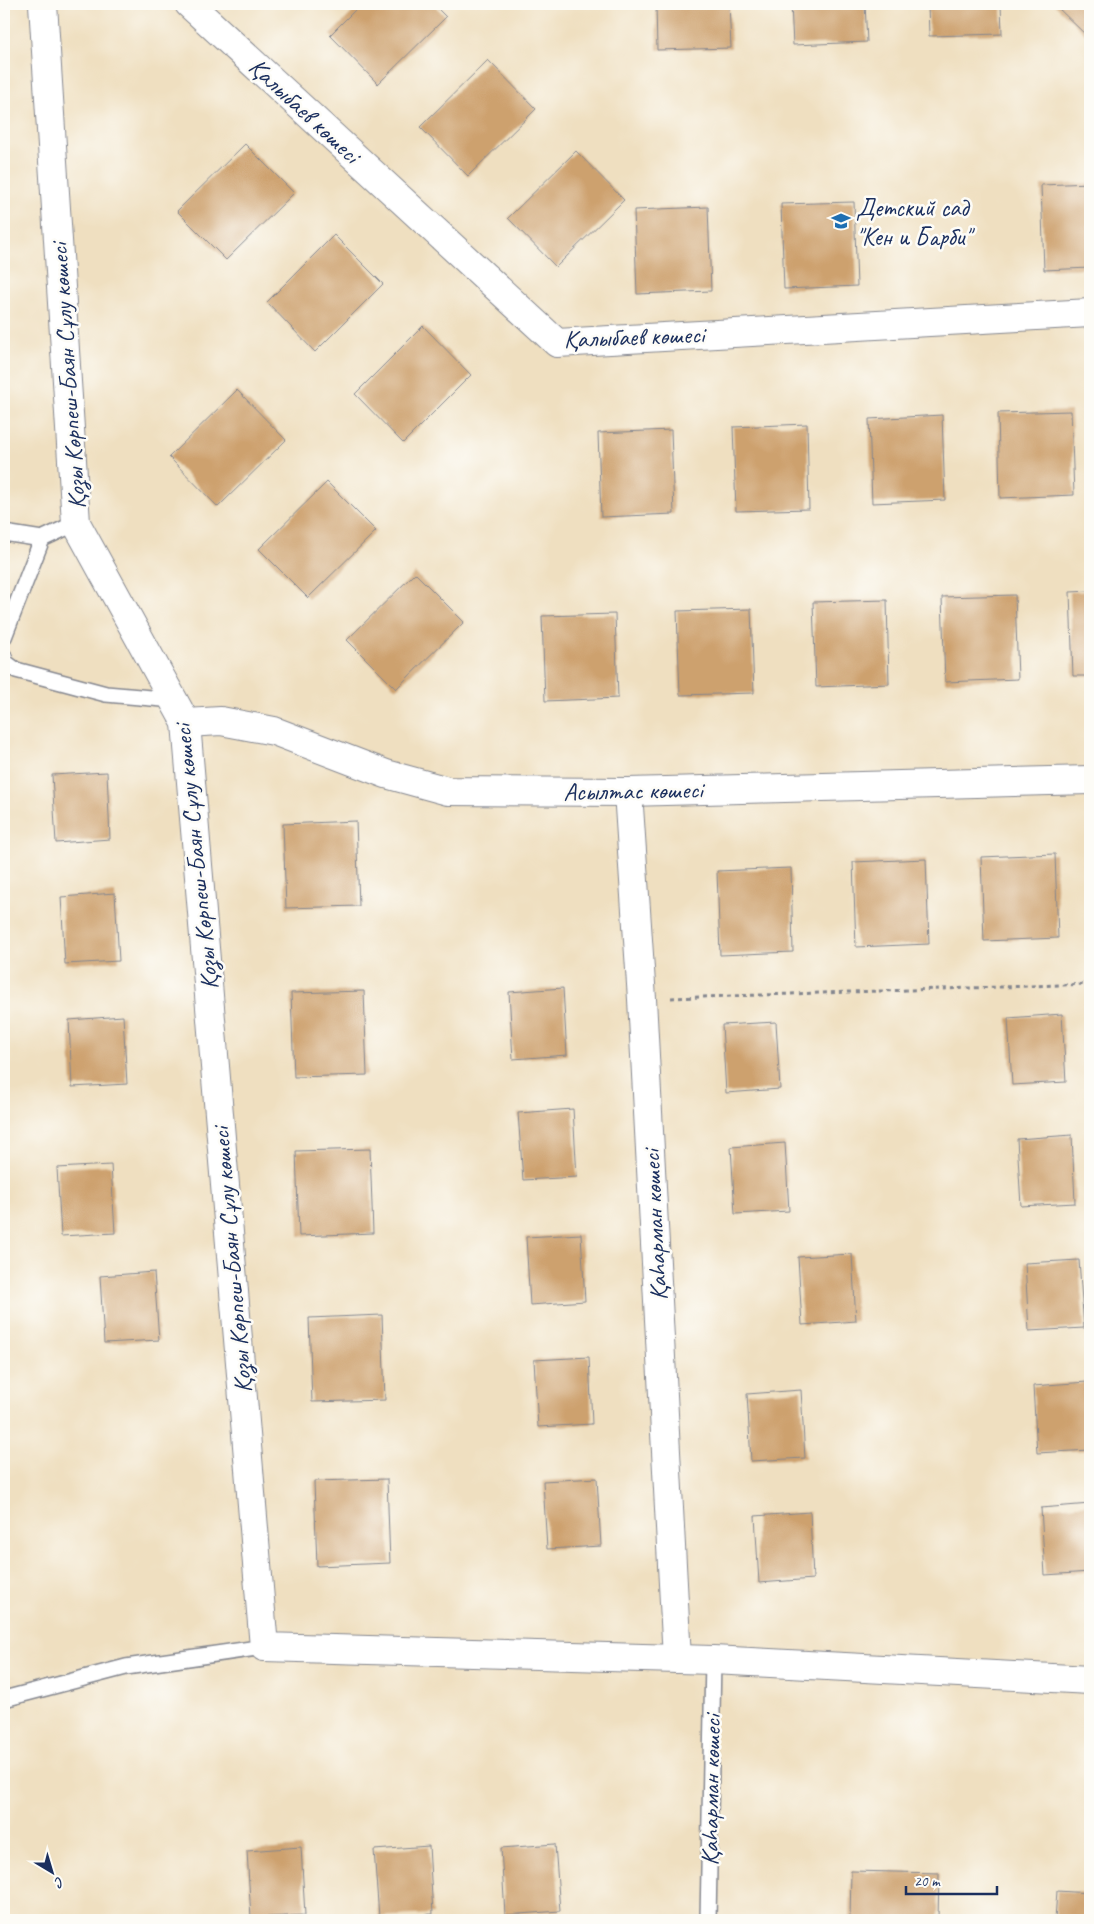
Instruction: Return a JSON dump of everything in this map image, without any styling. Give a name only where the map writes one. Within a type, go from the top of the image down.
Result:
[{"type":"street","name":"Қозы Көрпеш-Баян Сұлу көшесі","points":[[43,4],[76,523],[180,711],[264,1647]]},
{"type":"street","name":"Қалыбаев көшесі","points":[[189,4],[557,343],[1090,313]]},
{"type":"street","name":"Асылтас көшесі","points":[[180,711],[274,731],[386,774],[448,791],[628,792],[1090,780]]},
{"type":"street","name":"Қаһарман көшесі","points":[[628,792],[642,999],[677,1659]]},
{"type":"street","points":[[264,1647],[713,1660],[1090,1680]]},
{"type":"lane","points":[[4,533],[42,539],[76,523]]},
{"type":"lane","points":[[4,637],[42,539]]},
{"type":"lane","points":[[4,656],[5,662],[16,670],[180,711]]},
{"type":"lane","points":[[4,1698],[126,1666],[264,1647]]},
{"type":"lane","name":"Қаһарман көшесі","points":[[708,1920],[713,1660]]},
{"type":"path","points":[[642,999],[1090,984]]},
{"type":"building","points":[[361,4],[433,4],[446,17],[378,84],[330,35]]},
{"type":"building","points":[[656,4],[729,4],[731,48],[657,50]]},
{"type":"building","points":[[791,4],[865,4],[867,42],[793,45]]},
{"type":"building","points":[[928,4],[1001,4],[1002,34],[929,36]]},
{"type":"building","points":[[1054,4],[1090,4],[1090,39]]},
{"type":"building","points":[[488,60],[536,109],[468,176],[420,127]]},
{"type":"building","points":[[245,144],[294,193],[226,260],[177,211]]},
{"type":"building","points":[[576,151],[624,200],[556,267],[508,218]]},
{"type":"building","points":[[1090,183],[1090,268],[1044,270],[1041,185]]},
{"type":"building","points":[[854,202],[857,286],[784,289],[781,204]]},
{"type":"building","points":[[708,207],[711,291],[637,294],[634,210]]},
{"type":"building","points":[[334,235],[383,284],[315,352],[267,302]]},
{"type":"building","points":[[423,326],[471,375],[403,443],[355,394]]},
{"type":"building","points":[[237,390],[286,440],[218,507],[169,457]]},
{"type":"building","points":[[1071,411],[1074,495],[1000,498],[998,413]]},
{"type":"building","points":[[942,415],[945,500],[872,503],[869,419]]},
{"type":"building","points":[[807,424],[809,509],[736,511],[733,427]]},
{"type":"building","points":[[671,430],[674,514],[601,517],[598,433]]},
{"type":"building","points":[[327,482],[376,531],[308,598],[259,549]]},
{"type":"building","points":[[415,573],[464,622],[396,689],[347,640]]},
{"type":"building","points":[[1090,591],[1090,676],[1073,676],[1070,592]]},
{"type":"building","points":[[1015,595],[1018,679],[945,682],[942,597]]},
{"type":"building","points":[[887,600],[889,684],[816,687],[813,602]]},
{"type":"building","points":[[751,609],[754,693],[680,695],[677,611]]},
{"type":"building","points":[[615,614],[618,698],[545,701],[542,616]]},
{"type":"building","points":[[107,772],[110,839],[56,843],[52,775]]},
{"type":"building","points":[[356,821],[359,906],[286,908],[283,824]]},
{"type":"building","points":[[1055,854],[1058,938],[984,941],[981,857]]},
{"type":"building","points":[[926,859],[929,944],[856,947],[853,862]]},
{"type":"building","points":[[791,868],[793,952],[720,955],[717,871]]},
{"type":"building","points":[[115,893],[119,961],[65,964],[61,897]]},
{"type":"building","points":[[563,988],[567,1055],[513,1059],[509,992]]},
{"type":"building","points":[[364,991],[367,1075],[294,1077],[291,993]]},
{"type":"building","points":[[1062,1014],[1066,1082],[1012,1085],[1008,1018]]},
{"type":"building","points":[[123,1016],[127,1084],[72,1087],[69,1020]]},
{"type":"building","points":[[776,1022],[780,1089],[726,1093],[722,1025]]},
{"type":"building","points":[[573,1109],[577,1177],[523,1180],[518,1113]]},
{"type":"building","points":[[1072,1135],[1075,1203],[1021,1206],[1017,1139]]},
{"type":"building","points":[[785,1143],[789,1211],[735,1214],[731,1147]]},
{"type":"building","points":[[370,1149],[373,1233],[299,1236],[296,1151]]},
{"type":"building","points":[[111,1165],[115,1233],[61,1236],[57,1168]]},
{"type":"building","points":[[581,1234],[585,1301],[530,1305],[526,1237]]},
{"type":"building","points":[[852,1254],[856,1321],[802,1325],[798,1257]]},
{"type":"building","points":[[1079,1260],[1084,1328],[1029,1331],[1025,1263]]},
{"type":"building","points":[[154,1272],[159,1340],[104,1343],[100,1276]]},
{"type":"building","points":[[382,1315],[385,1400],[312,1402],[309,1318]]},
{"type":"building","points":[[589,1357],[592,1424],[538,1427],[534,1360]]},
{"type":"building","points":[[1087,1382],[1090,1450],[1037,1453],[1033,1386]]},
{"type":"building","points":[[801,1390],[805,1458],[751,1461],[747,1394]]},
{"type":"building","points":[[597,1478],[601,1546],[547,1549],[543,1481]]},
{"type":"building","points":[[387,1479],[390,1563],[317,1566],[314,1481]]},
{"type":"building","points":[[1090,1504],[1090,1572],[1045,1575],[1041,1508]]},
{"type":"building","points":[[810,1512],[813,1579],[759,1583],[755,1516]]},
{"type":"building","points":[[555,1844],[560,1911],[505,1915],[501,1848]]},
{"type":"building","points":[[429,1846],[433,1914],[379,1917],[374,1850]]},
{"type":"building","points":[[301,1847],[305,1915],[251,1918],[247,1851]]},
{"type":"building","points":[[851,1871],[939,1873],[938,1920],[850,1920]]},
{"type":"building","points":[[1057,1891],[1090,1893],[1090,1920],[1055,1920]]},
{"type":"place","name":"Детский сад \"Кен и Барби\"","points":[[841,221]]}]
